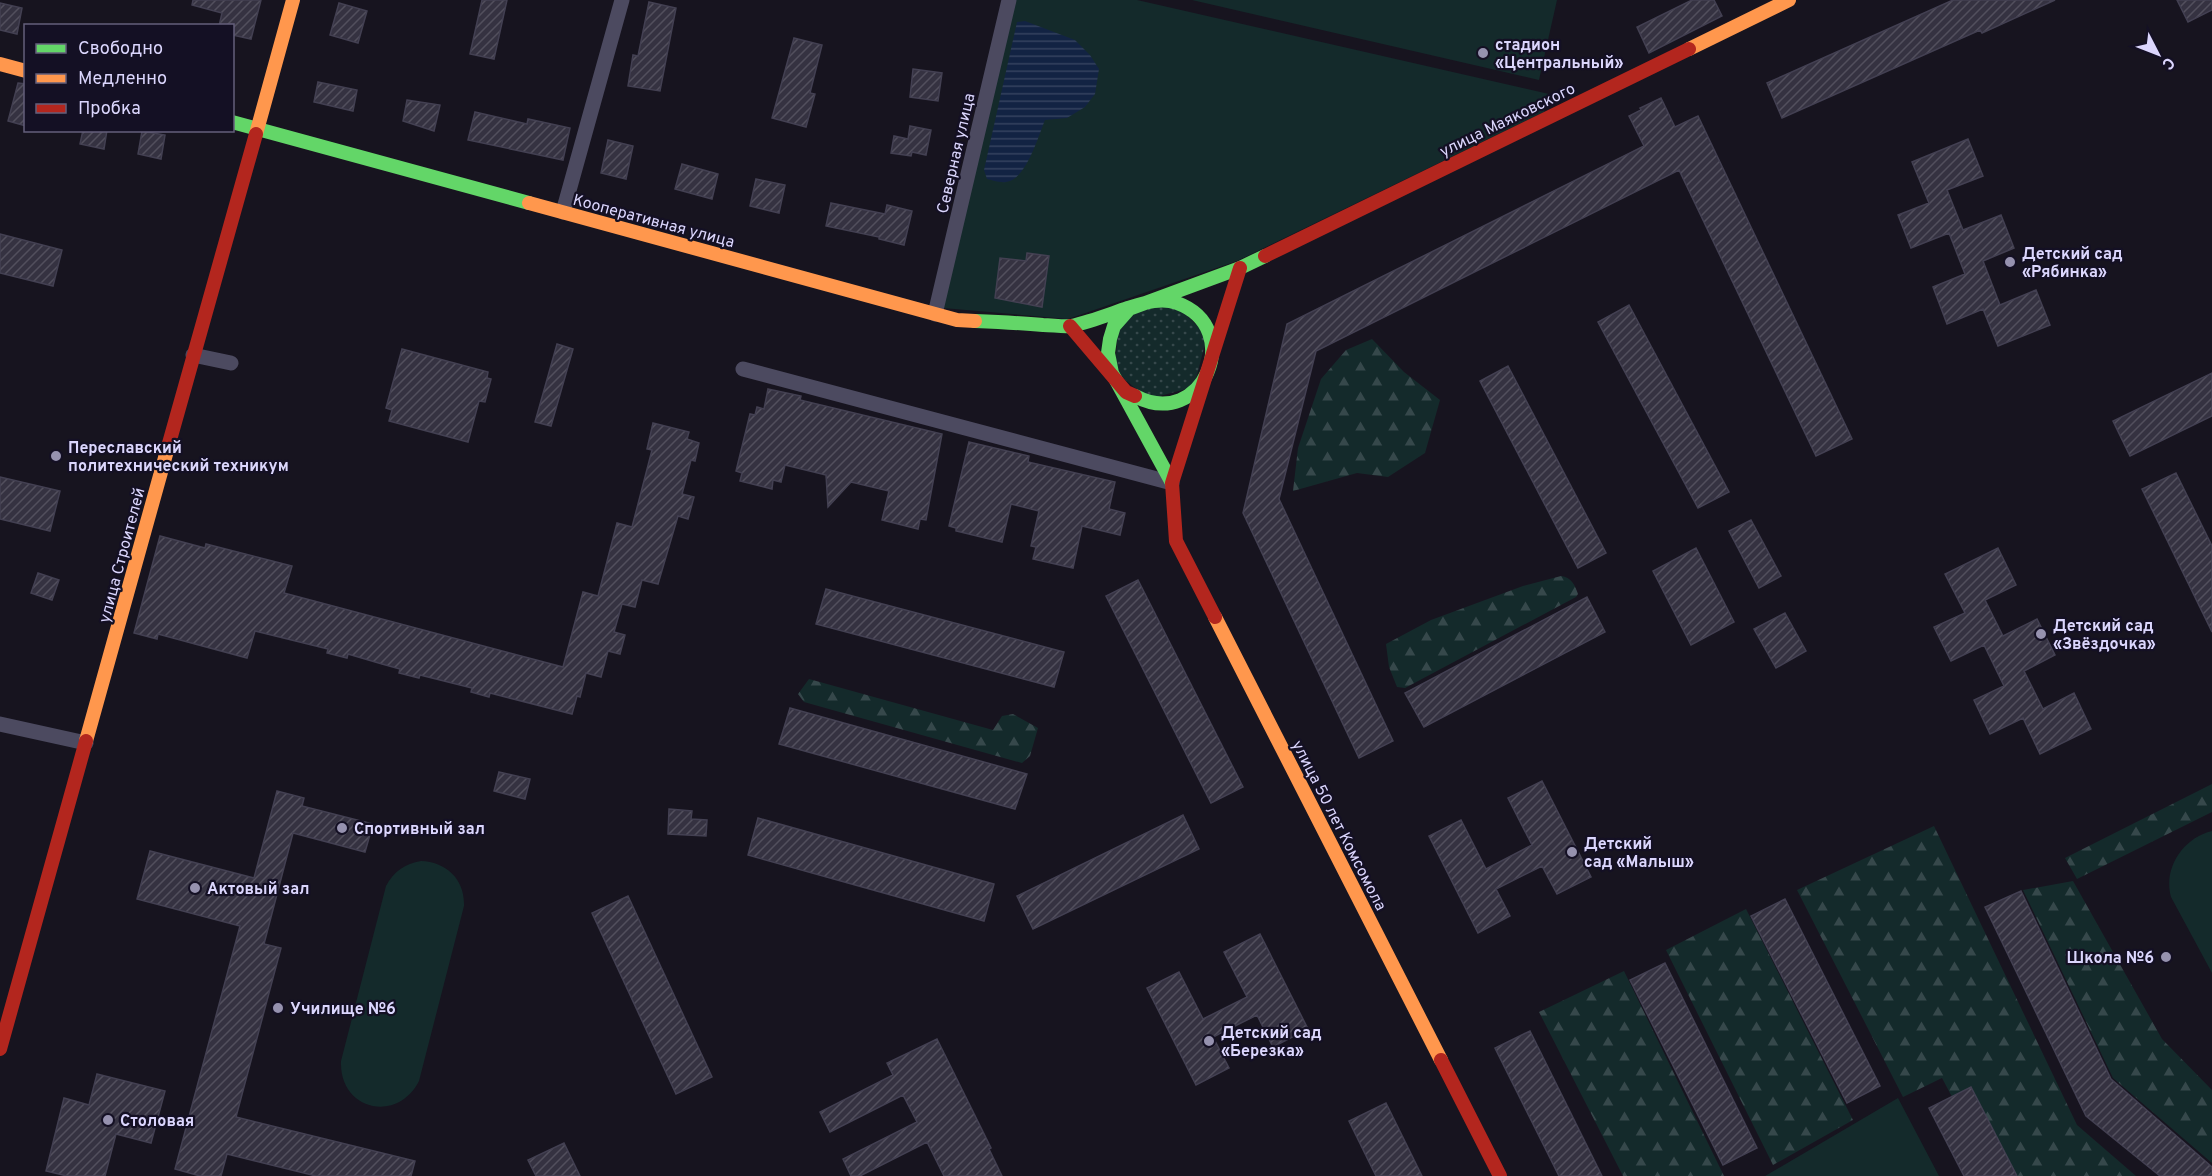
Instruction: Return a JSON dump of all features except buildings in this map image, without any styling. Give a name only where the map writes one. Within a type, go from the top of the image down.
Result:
[{"type":"main road","name":"улица Строителей","points":[[0,1049],[292,0]]},
{"type":"main road","name":"улица Маяковского","points":[[1153,300],[1240,268],[1789,0]]},
{"type":"main road","points":[[0,64],[24,70]]},
{"type":"main road","name":"Кооперативная улица","points":[[234,122],[957,320],[1070,326]]},
{"type":"main road","points":[[1172,483],[1240,268]]},
{"type":"main road","points":[[1153,300],[1129,309],[1114,326],[1108,352],[1112,373],[1172,483]]},
{"type":"main road","points":[[1153,300],[1176,302],[1197,314],[1209,331],[1213,353],[1208,375],[1197,390],[1180,401],[1161,404],[1147,403],[1126,392],[1070,326],[1153,300]]},
{"type":"main road","name":"улица 50 лет Комсомола","points":[[1172,483],[1176,542],[1500,1176]]},
{"type":"street","points":[[563,212],[621,0]]},
{"type":"street","name":"Северная улица","points":[[935,314],[1009,0]]},
{"type":"street","points":[[193,355],[231,363]]},
{"type":"street","points":[[743,369],[1172,483]]},
{"type":"street","points":[[0,724],[86,743]]},
{"type":"green space","points":[[1015,0],[1137,0],[1549,94],[1544,112],[1237,261],[1068,319],[943,308]]},
{"type":"green space","name":"стадион «Центральный»","points":[[1192,0],[1557,0],[1539,80]]},
{"type":"green space","points":[[1177,305],[1207,336],[1194,387],[1148,399],[1115,371],[1118,328],[1133,311]]},
{"type":"green space","points":[[1372,339],[1404,372],[1440,400],[1425,453],[1388,477],[1357,473],[1293,491],[1298,448],[1321,379],[1346,350]]},
{"type":"green space","points":[[1561,576],[1572,582],[1578,594],[1576,597],[1405,688],[1397,687],[1389,667],[1386,644],[1431,620],[1523,586]]},
{"type":"green space","points":[[809,679],[993,730],[1002,716],[1013,714],[1038,728],[1030,756],[1022,763],[804,702],[798,694]]},
{"type":"green space","points":[[2212,784],[2212,812],[2077,879],[2065,858]]},
{"type":"green space","points":[[1934,826],[2077,1125],[2136,1176],[1994,1176],[1942,1078],[1903,1097],[1797,890]]},
{"type":"green space","points":[[2212,831],[2212,973],[2171,897],[2169,886],[2173,865],[2184,847],[2192,840]]},
{"type":"green space","points":[[421,861],[438,865],[452,874],[461,888],[464,906],[419,1081],[409,1094],[397,1103],[384,1106],[371,1105],[359,1100],[349,1091],[343,1078],[341,1061],[386,886],[400,869]]},
{"type":"green space","points":[[2073,881],[2162,1039],[2212,1090],[2212,1163],[2113,1078],[2023,890]]},
{"type":"green space","points":[[1746,909],[1853,1120],[1773,1165],[1666,950]]},
{"type":"green space","points":[[1624,971],[1724,1176],[1623,1176],[1539,1012]]},
{"type":"green space","points":[[1898,1098],[1939,1176],[1765,1176]]},
{"type":"water","points":[[1025,21],[1075,40],[1090,55],[1099,69],[1095,94],[1085,107],[1067,118],[1045,120],[1030,157],[1020,174],[1006,182],[999,182],[987,179],[984,170],[1017,22]]},
{"type":"traffic: fast","points":[[234,123],[529,203]]},
{"type":"traffic: fast","points":[[1172,483],[1112,373],[1108,353],[1114,326],[1129,309],[1240,268],[1265,256]]},
{"type":"traffic: fast","points":[[975,321],[1071,326],[1146,303],[1159,301],[1177,303],[1198,316],[1209,333],[1212,353],[1207,372],[1196,389],[1180,400],[1159,403],[1135,396]]},
{"type":"traffic: slow","points":[[256,134],[293,0]]},
{"type":"traffic: slow","points":[[1689,49],[1789,0]]},
{"type":"traffic: slow","points":[[0,64],[24,70]]},
{"type":"traffic: slow","points":[[529,203],[957,320],[975,321]]},
{"type":"traffic: slow","points":[[86,741],[168,447]]},
{"type":"traffic: slow","points":[[1215,617],[1441,1060]]},
{"type":"traffic: jam","points":[[1265,256],[1689,49]]},
{"type":"traffic: jam","points":[[168,447],[256,134]]},
{"type":"traffic: jam","points":[[1215,617],[1176,541],[1172,483],[1240,268]]},
{"type":"traffic: jam","points":[[1070,326],[1126,392],[1135,396]]},
{"type":"traffic: jam","points":[[0,1049],[86,741]]},
{"type":"traffic: jam","points":[[1441,1060],[1500,1176]]},
{"type":"place","name":"стадион «Центральный»","points":[[1483,53]]},
{"type":"place","name":"Детский сад «Рябинка»","points":[[2010,262]]},
{"type":"place","name":"Переславский политехнический техникум","points":[[56,456]]},
{"type":"place","name":"Детский сад «Звёздочка»","points":[[2041,634]]},
{"type":"place","name":"Спортивный зал","points":[[342,828]]},
{"type":"place","name":"Детский сад «Малыш»","points":[[1572,852]]},
{"type":"place","name":"Актовый зал","points":[[195,888]]},
{"type":"place","name":"Школа №6","points":[[2166,957]]},
{"type":"place","name":"Училище №6","points":[[278,1008]]},
{"type":"place","name":"Детский сад «Березка»","points":[[1209,1041]]},
{"type":"place","name":"Столовая","points":[[108,1120]]}]
